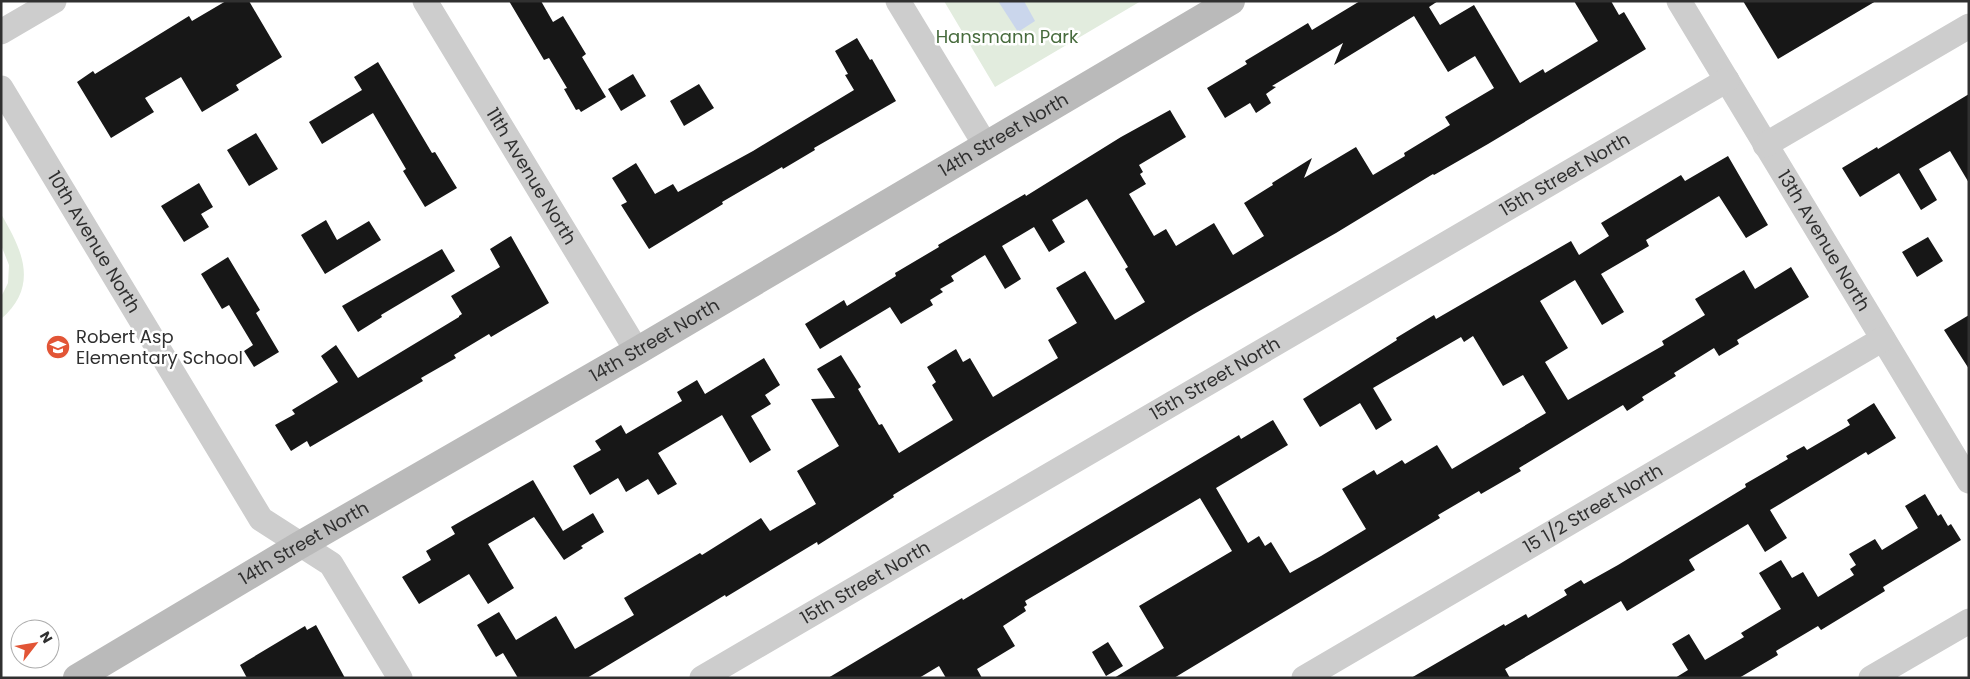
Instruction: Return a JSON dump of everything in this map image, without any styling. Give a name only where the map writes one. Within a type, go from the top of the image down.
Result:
[{"type":"street","points":[[1,32],[54,1]]},
{"type":"street","name":"11th Avenue North","points":[[425,1],[637,351]]},
{"type":"street","points":[[898,1],[986,146]]},
{"type":"street","name":"14th Street North","points":[[77,678],[300,545],[637,351],[1231,1]]},
{"type":"street","name":"13th Avenue North","points":[[1679,1],[1969,481]]},
{"type":"street","points":[[1765,145],[1969,26]]},
{"type":"street","name":"15th Street North","points":[[702,678],[1727,80]]},
{"type":"street","name":"10th Avenue North","points":[[1,88],[261,519],[330,564],[400,678]]},
{"type":"street","name":"15 1/2 Street North","points":[[1304,678],[1883,339]]},
{"type":"street","points":[[1871,678],[1969,620]]},
{"type":"green space","name":"Hansmann Park","points":[[944,1],[1141,1],[995,87]]},
{"type":"green space","points":[[1,214],[16,241],[21,255],[24,281],[13,307],[1,319],[1,297],[8,283],[9,265],[1,245]]},
{"type":"water","points":[[998,1],[1024,1],[1035,21],[1018,32]]},
{"type":"building","points":[[226,1],[249,1],[282,57],[236,85],[239,90],[202,112],[181,77],[145,98],[154,112],[111,138],[77,82],[93,71],[95,74],[189,16],[192,21]]},
{"type":"building","points":[[509,1],[541,1],[553,22],[563,16],[586,54],[582,57],[606,97],[581,112],[579,109],[576,110],[564,89],[567,88],[549,58],[544,60]]},
{"type":"building","points":[[1360,1],[1438,1],[1429,7],[1440,25],[1474,5],[1520,83],[1543,69],[1545,73],[1598,41],[1574,1],[1611,1],[1619,15],[1624,12],[1646,49],[1488,144],[1433,174],[1336,233],[1194,314],[983,440],[893,495],[894,497],[818,545],[817,542],[587,678],[518,678],[503,653],[496,657],[477,625],[499,612],[516,640],[556,616],[575,649],[634,615],[624,598],[700,553],[702,555],[761,518],[770,531],[816,504],[797,471],[839,446],[811,399],[835,398],[817,369],[841,355],[861,387],[858,389],[879,425],[882,424],[899,453],[953,420],[932,385],[936,382],[927,367],[956,349],[963,362],[970,358],[993,397],[1058,358],[1048,340],[1077,323],[1056,288],[1085,271],[1115,320],[1145,302],[1125,269],[1128,267],[1087,199],[1052,220],[1065,242],[1049,252],[1034,227],[1002,246],[1021,279],[1005,289],[985,255],[951,276],[954,281],[940,289],[943,292],[930,300],[933,305],[901,324],[890,307],[820,349],[805,324],[844,300],[847,306],[896,276],[895,273],[939,247],[938,245],[1025,194],[1026,196],[1121,137],[1170,110],[1186,137],[1139,165],[1143,172],[1140,174],[1146,184],[1129,194],[1154,236],[1166,229],[1176,246],[1214,223],[1233,255],[1264,236],[1244,203],[1273,185],[1272,183],[1312,158],[1304,178],[1356,147],[1373,175],[1405,156],[1404,153],[1450,125],[1445,117],[1494,88],[1475,56],[1448,72],[1414,16],[1334,65],[1343,43],[1272,86],[1276,87],[1266,94],[1271,103],[1256,113],[1250,103],[1225,118],[1207,88],[1247,64],[1245,61],[1308,23],[1312,30]]},
{"type":"building","points":[[1743,1],[1876,1],[1778,59]]},
{"type":"building","points":[[857,38],[870,60],[872,59],[896,101],[814,148],[815,150],[783,169],[782,167],[722,202],[723,204],[649,249],[621,205],[627,202],[612,178],[636,163],[655,194],[673,184],[678,192],[753,151],[854,90],[845,75],[848,74],[835,51]]},
{"type":"building","points":[[378,62],[432,153],[435,152],[457,188],[425,207],[403,171],[406,169],[373,113],[322,144],[309,122],[362,90],[354,77]]},
{"type":"building","points":[[633,74],[646,96],[621,111],[608,89]]},
{"type":"building","points":[[699,84],[714,108],[684,126],[670,101]]},
{"type":"building","points":[[1969,94],[1969,183],[1950,151],[1919,169],[1937,200],[1921,210],[1899,173],[1860,197],[1842,168],[1877,147],[1878,149]]},
{"type":"building","points":[[256,133],[278,169],[249,186],[227,150]]},
{"type":"building","points":[[1728,156],[1768,225],[1746,238],[1719,196],[1646,240],[1649,246],[1601,274],[1624,312],[1602,325],[1575,280],[1540,301],[1568,348],[1545,362],[1568,400],[1664,345],[1662,341],[1705,315],[1695,299],[1744,270],[1755,289],[1791,267],[1809,297],[1737,340],[1739,344],[1719,356],[1714,348],[1674,373],[1676,376],[1642,397],[1644,400],[1627,411],[1623,405],[1519,468],[1521,471],[1481,494],[1479,491],[1438,515],[1440,518],[1174,678],[1114,678],[1164,648],[1139,606],[1232,551],[1200,498],[1025,601],[1027,605],[1024,607],[1026,611],[1003,626],[1015,646],[977,669],[982,678],[946,678],[939,666],[919,678],[828,678],[962,598],[963,600],[1239,435],[1241,439],[1273,420],[1288,445],[1216,488],[1248,543],[1259,536],[1265,546],[1271,542],[1290,573],[1321,556],[1366,529],[1342,489],[1374,470],[1377,475],[1402,460],[1405,464],[1437,445],[1452,469],[1546,413],[1523,375],[1503,386],[1473,336],[1464,342],[1461,337],[1373,388],[1392,420],[1376,430],[1360,403],[1320,427],[1303,399],[1434,315],[1436,319],[1571,241],[1579,255],[1609,236],[1601,223],[1681,175],[1685,181]]},
{"type":"building","points":[[199,183],[213,207],[201,214],[209,227],[184,242],[161,206]]},
{"type":"building","points":[[326,220],[337,240],[369,221],[381,240],[325,274],[301,235]]},
{"type":"building","points":[[511,236],[549,303],[491,337],[489,334],[454,355],[456,358],[421,378],[423,381],[310,447],[307,441],[291,451],[275,425],[295,414],[292,410],[338,382],[321,356],[336,345],[358,378],[459,317],[462,314],[451,296],[500,267],[490,249]]},
{"type":"building","points":[[1928,237],[1943,261],[1917,277],[1902,252]]},
{"type":"building","points":[[442,249],[455,271],[381,315],[382,317],[358,332],[342,306]]},
{"type":"building","points":[[228,257],[260,310],[256,313],[279,352],[254,367],[244,351],[253,345],[229,305],[222,309],[201,274]]},
{"type":"building","points":[[1969,315],[1969,369],[1944,330]]},
{"type":"building","points":[[764,358],[780,385],[765,395],[771,404],[751,416],[771,450],[750,463],[722,415],[658,453],[677,484],[658,495],[648,479],[626,492],[618,478],[590,495],[573,466],[601,450],[595,441],[621,425],[626,434],[682,401],[677,392],[697,380],[705,394]]},
{"type":"building","points":[[1874,403],[1896,438],[1868,455],[1866,452],[1770,510],[1787,538],[1765,552],[1748,524],[1690,559],[1695,570],[1627,611],[1621,601],[1505,669],[1510,678],[1411,678],[1504,624],[1505,626],[1526,614],[1528,618],[1567,595],[1564,590],[1581,580],[1584,584],[1618,565],[1746,487],[1745,484],[1788,459],[1786,456],[1804,446],[1807,450],[1850,425],[1847,420]]},
{"type":"building","points":[[533,480],[563,531],[593,513],[604,532],[581,546],[583,548],[564,560],[534,517],[488,544],[514,588],[488,604],[469,574],[419,604],[402,577],[431,560],[426,551],[455,534],[451,527]]},
{"type":"building","points":[[1925,494],[1938,516],[1941,514],[1948,526],[1951,524],[1961,540],[1883,587],[1885,591],[1821,630],[1818,626],[1776,651],[1778,655],[1739,678],[1675,678],[1688,670],[1672,644],[1689,634],[1705,660],[1744,637],[1741,633],[1781,609],[1759,573],[1781,560],[1792,578],[1803,572],[1818,597],[1854,575],[1850,569],[1856,565],[1849,554],[1875,539],[1882,550],[1918,528],[1905,506]]},
{"type":"building","points":[[316,625],[345,678],[247,678],[240,665],[305,626],[307,630]]},
{"type":"building","points":[[1108,642],[1123,666],[1106,676],[1092,652]]},
{"type":"place","name":"Robert Asp Elementary School","points":[[58,347]]}]
